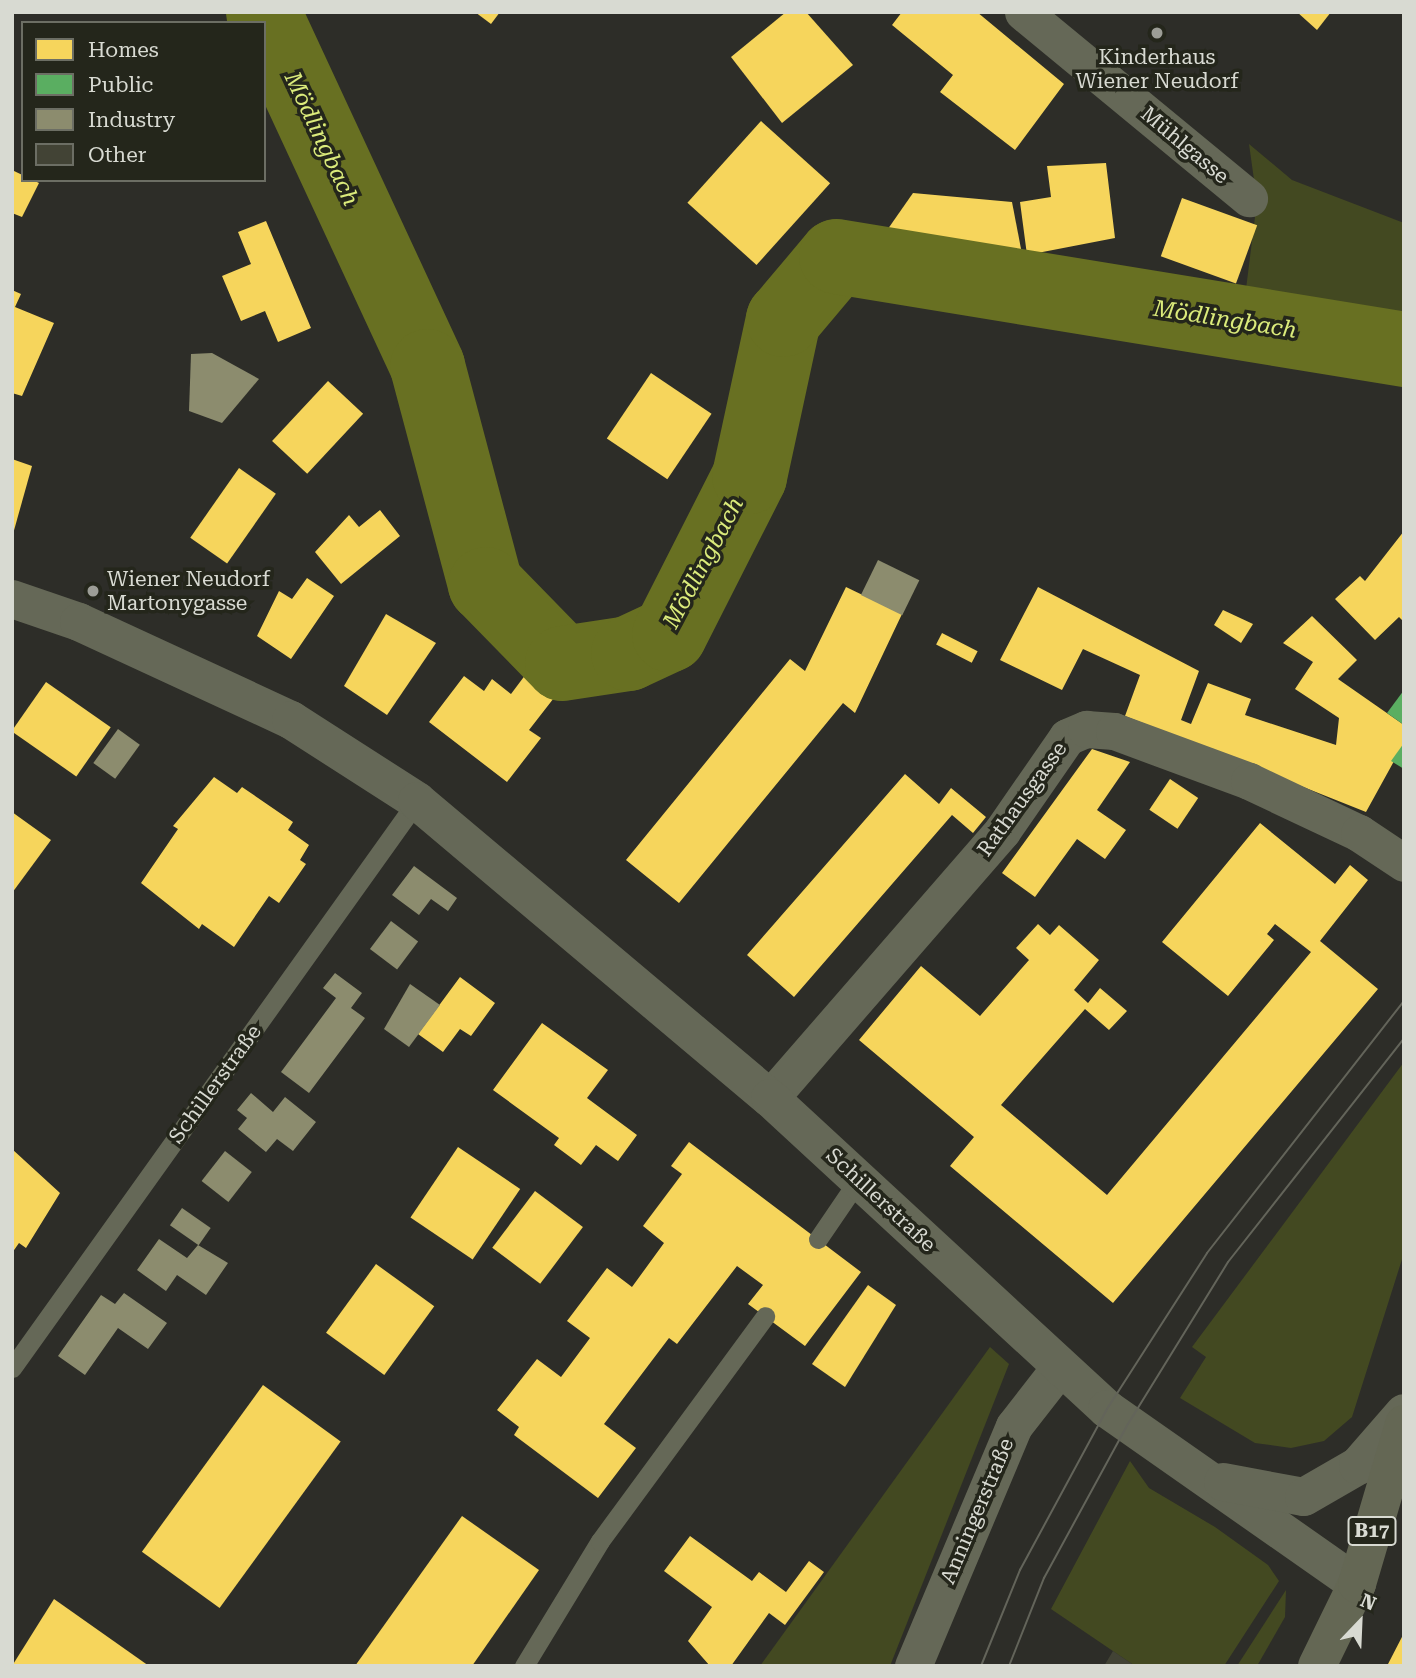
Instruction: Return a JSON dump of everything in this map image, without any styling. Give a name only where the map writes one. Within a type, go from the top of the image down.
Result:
[{"type":"main road","name":"B17","points":[[1317,1666],[1357,1584],[1396,1476],[1404,1424]]},
{"type":"street","name":"Mühlgasse","points":[[1023,12],[1249,198]]},
{"type":"street","name":"Schillerstraße","points":[[12,599],[90,627],[291,720],[417,801],[770,1098],[1107,1409],[1214,1480],[1357,1584]]},
{"type":"street","name":"Rathausgasse","points":[[770,1098],[1002,831],[1067,737],[1086,729],[1114,731],[1249,781],[1359,833],[1404,863]]},
{"type":"street","name":"Anningerstraße","points":[[913,1666],[1014,1426],[1060,1367]]},
{"type":"street","points":[[1214,1480],[1304,1497],[1358,1466],[1404,1413]]},
{"type":"lane","name":"Schillerstraße","points":[[12,1368],[417,801]]},
{"type":"lane","points":[[818,1239],[859,1180]]},
{"type":"lane","points":[[524,1666],[600,1541],[765,1316]]},
{"type":"green space","points":[[1249,144],[1292,180],[1404,223],[1404,337],[1243,313],[1257,201]]},
{"type":"green space","points":[[1404,1062],[1404,1253],[1352,1417],[1324,1441],[1291,1448],[1255,1443],[1180,1398],[1206,1357],[1192,1347]]},
{"type":"green space","points":[[990,1347],[1009,1364],[890,1666],[760,1666]]},
{"type":"green space","points":[[1130,1461],[1149,1488],[1215,1527],[1268,1565],[1279,1581],[1224,1666],[1135,1666],[1051,1609]]},
{"type":"green space","points":[[1286,1590],[1285,1617],[1257,1666],[1237,1666]]},
{"type":"building: Homes","points":[[475,12],[500,12],[491,24]]},
{"type":"building: Homes","points":[[786,12],[806,12],[853,65],[782,123],[731,57]]},
{"type":"building: Homes","points":[[902,12],[977,12],[1064,84],[1015,150],[940,92],[953,75],[892,25]]},
{"type":"building: Homes","points":[[1297,12],[1331,12],[1317,30]]},
{"type":"building: Homes","points":[[761,121],[830,183],[757,265],[687,203]]},
{"type":"building: Homes","points":[[1106,163],[1115,238],[1027,255],[1020,202],[1051,197],[1047,166]]},
{"type":"building: Homes","points":[[12,170],[21,174],[21,182],[39,183],[22,217],[12,213]]},
{"type":"building: Homes","points":[[913,193],[1012,202],[1022,254],[876,246]]},
{"type":"building: Homes","points":[[1182,198],[1257,225],[1236,284],[1161,256]]},
{"type":"building: Homes","points":[[266,221],[311,328],[278,342],[265,311],[241,321],[222,276],[251,264],[238,232]]},
{"type":"building: Homes","points":[[12,290],[21,294],[15,307],[54,323],[22,396],[12,393]]},
{"type":"building: Homes","points":[[651,373],[712,414],[667,479],[607,438]]},
{"type":"building: Homes","points":[[328,381],[363,414],[307,474],[272,441]]},
{"type":"building: Homes","points":[[12,459],[32,466],[13,534],[12,534]]},
{"type":"building: Homes","points":[[239,468],[276,494],[227,563],[190,538]]},
{"type":"building: Homes","points":[[380,510],[400,536],[341,584],[315,552],[349,515],[359,527]]},
{"type":"building: Homes","points":[[1404,531],[1404,622],[1399,617],[1375,640],[1335,599],[1360,576],[1365,581]]},
{"type":"building: Homes","points":[[307,578],[334,596],[291,659],[257,636],[279,591],[292,599]]},
{"type":"building: Homes","points":[[846,587],[902,614],[855,713],[843,703],[679,903],[626,860],[790,659],[805,671]]},
{"type":"building: Homes","points":[[1038,587],[1199,671],[1181,720],[1191,724],[1208,683],[1251,699],[1245,715],[1336,745],[1339,718],[1295,689],[1313,662],[1283,643],[1312,616],[1357,660],[1338,679],[1404,725],[1404,743],[1366,812],[1125,716],[1140,675],[1083,649],[1062,690],[1000,660]]},
{"type":"building: Homes","points":[[1223,610],[1253,624],[1241,643],[1214,625]]},
{"type":"building: Homes","points":[[386,614],[436,643],[387,715],[344,686]]},
{"type":"building: Homes","points":[[942,633],[978,651],[972,663],[936,645]]},
{"type":"building: Homes","points":[[535,662],[564,685],[529,730],[541,738],[507,782],[429,722],[464,676],[484,691],[492,679],[511,694]]},
{"type":"building: Homes","points":[[46,682],[111,727],[76,776],[12,731]]},
{"type":"building: Homes","points":[[1092,749],[1130,762],[1097,810],[1126,830],[1105,859],[1077,839],[1035,897],[1002,873]]},
{"type":"building: Homes","points":[[905,774],[939,804],[951,788],[986,817],[973,833],[952,815],[794,997],[747,955]]},
{"type":"building: Homes","points":[[214,777],[237,793],[242,787],[293,822],[288,830],[309,845],[300,860],[306,864],[279,903],[269,896],[234,947],[202,924],[199,929],[141,883],[178,829],[173,826]]},
{"type":"building: Homes","points":[[1170,779],[1198,798],[1177,829],[1149,810]]},
{"type":"building: Homes","points":[[12,812],[51,840],[12,893]]},
{"type":"building: Homes","points":[[1260,823],[1335,884],[1350,865],[1368,880],[1320,941],[1378,989],[1113,1303],[950,1166],[974,1137],[859,1040],[921,966],[980,1016],[1029,960],[1016,948],[1038,924],[1050,935],[1059,925],[1099,960],[1074,990],[1088,1003],[1100,988],[1127,1011],[1109,1030],[1085,1009],[1001,1105],[1107,1195],[1311,952],[1275,924],[1267,934],[1274,940],[1228,996],[1162,942]]},
{"type":"building: Homes","points":[[460,977],[495,1003],[471,1036],[460,1029],[443,1052],[418,1034]]},
{"type":"building: Homes","points":[[542,1023],[608,1070],[587,1098],[637,1135],[618,1161],[596,1145],[581,1165],[554,1145],[559,1138],[493,1090]]},
{"type":"building: Homes","points":[[689,1142],[861,1272],[805,1346],[748,1304],[763,1285],[737,1266],[677,1344],[669,1338],[604,1424],[636,1448],[598,1498],[514,1435],[519,1427],[497,1410],[537,1359],[561,1377],[590,1338],[567,1321],[607,1268],[632,1287],[664,1243],[643,1226],[682,1174],[671,1166]]},
{"type":"building: Homes","points":[[458,1147],[520,1189],[473,1259],[410,1217]]},
{"type":"building: Homes","points":[[12,1149],[60,1193],[26,1248],[19,1243],[12,1253]]},
{"type":"building: Homes","points":[[535,1191],[583,1227],[540,1284],[492,1248]]},
{"type":"building: Homes","points":[[376,1264],[434,1306],[384,1375],[326,1333]]},
{"type":"building: Homes","points":[[868,1285],[896,1305],[845,1387],[812,1364]]},
{"type":"building: Homes","points":[[263,1385],[341,1441],[220,1608],[142,1552]]},
{"type":"building: Homes","points":[[462,1516],[539,1570],[472,1666],[355,1666]]},
{"type":"building: Homes","points":[[690,1536],[752,1581],[759,1572],[786,1592],[809,1561],[824,1572],[785,1625],[769,1613],[731,1666],[710,1666],[688,1641],[712,1607],[664,1571]]},
{"type":"building: Homes","points":[[54,1599],[149,1666],[12,1666]]},
{"type":"building: Homes","points":[[1404,1633],[1404,1666],[1387,1666]]},
{"type":"building: Public","points":[[1404,690],[1404,725],[1387,713]]},
{"type":"building: Public","points":[[1404,743],[1404,769],[1391,761]]},
{"type":"building: Industry","points":[[212,353],[259,379],[222,423],[189,411],[191,354]]},
{"type":"building: Industry","points":[[878,560],[919,580],[902,615],[861,595]]},
{"type":"building: Industry","points":[[118,729],[140,745],[115,779],[93,763]]},
{"type":"building: Industry","points":[[414,866],[457,898],[448,911],[431,899],[419,915],[392,895]]},
{"type":"building: Industry","points":[[391,921],[418,941],[397,969],[370,949]]},
{"type":"building: Industry","points":[[335,973],[362,993],[351,1008],[365,1018],[309,1093],[281,1072],[336,998],[323,988]]},
{"type":"building: Industry","points":[[410,984],[440,1005],[409,1047],[384,1029]]},
{"type":"building: Industry","points":[[251,1093],[273,1112],[285,1097],[316,1122],[293,1151],[277,1139],[266,1152],[238,1129],[247,1118],[237,1110]]},
{"type":"building: Industry","points":[[225,1151],[252,1172],[228,1202],[202,1181]]},
{"type":"building: Industry","points":[[182,1208],[211,1228],[199,1245],[170,1225]]},
{"type":"building: Industry","points":[[159,1239],[187,1258],[198,1245],[228,1263],[206,1295],[177,1275],[166,1291],[137,1270]]},
{"type":"building: Industry","points":[[124,1293],[167,1323],[148,1349],[118,1328],[85,1375],[58,1356],[101,1295],[115,1304]]},
{"type":"building: Other","points":[[1113,1651],[1135,1666],[1104,1666]]},
{"type":"waterway","name":"Mödlingbach","points":[[263,12],[427,366],[485,584],[562,663],[628,653],[669,634],[749,476],[783,319],[836,256],[1404,349]]},
{"type":"tram line","points":[[981,1666],[1020,1570],[1107,1409],[1207,1253],[1404,1001]]},
{"type":"tram line","points":[[1009,1666],[1044,1578],[1128,1424],[1228,1262],[1404,1038]]},
{"type":"place","name":"Kinderhaus Wiener Neudorf","points":[[1157,33]]},
{"type":"place","name":"Wiener Neudorf Martonygasse","points":[[93,591]]}]
